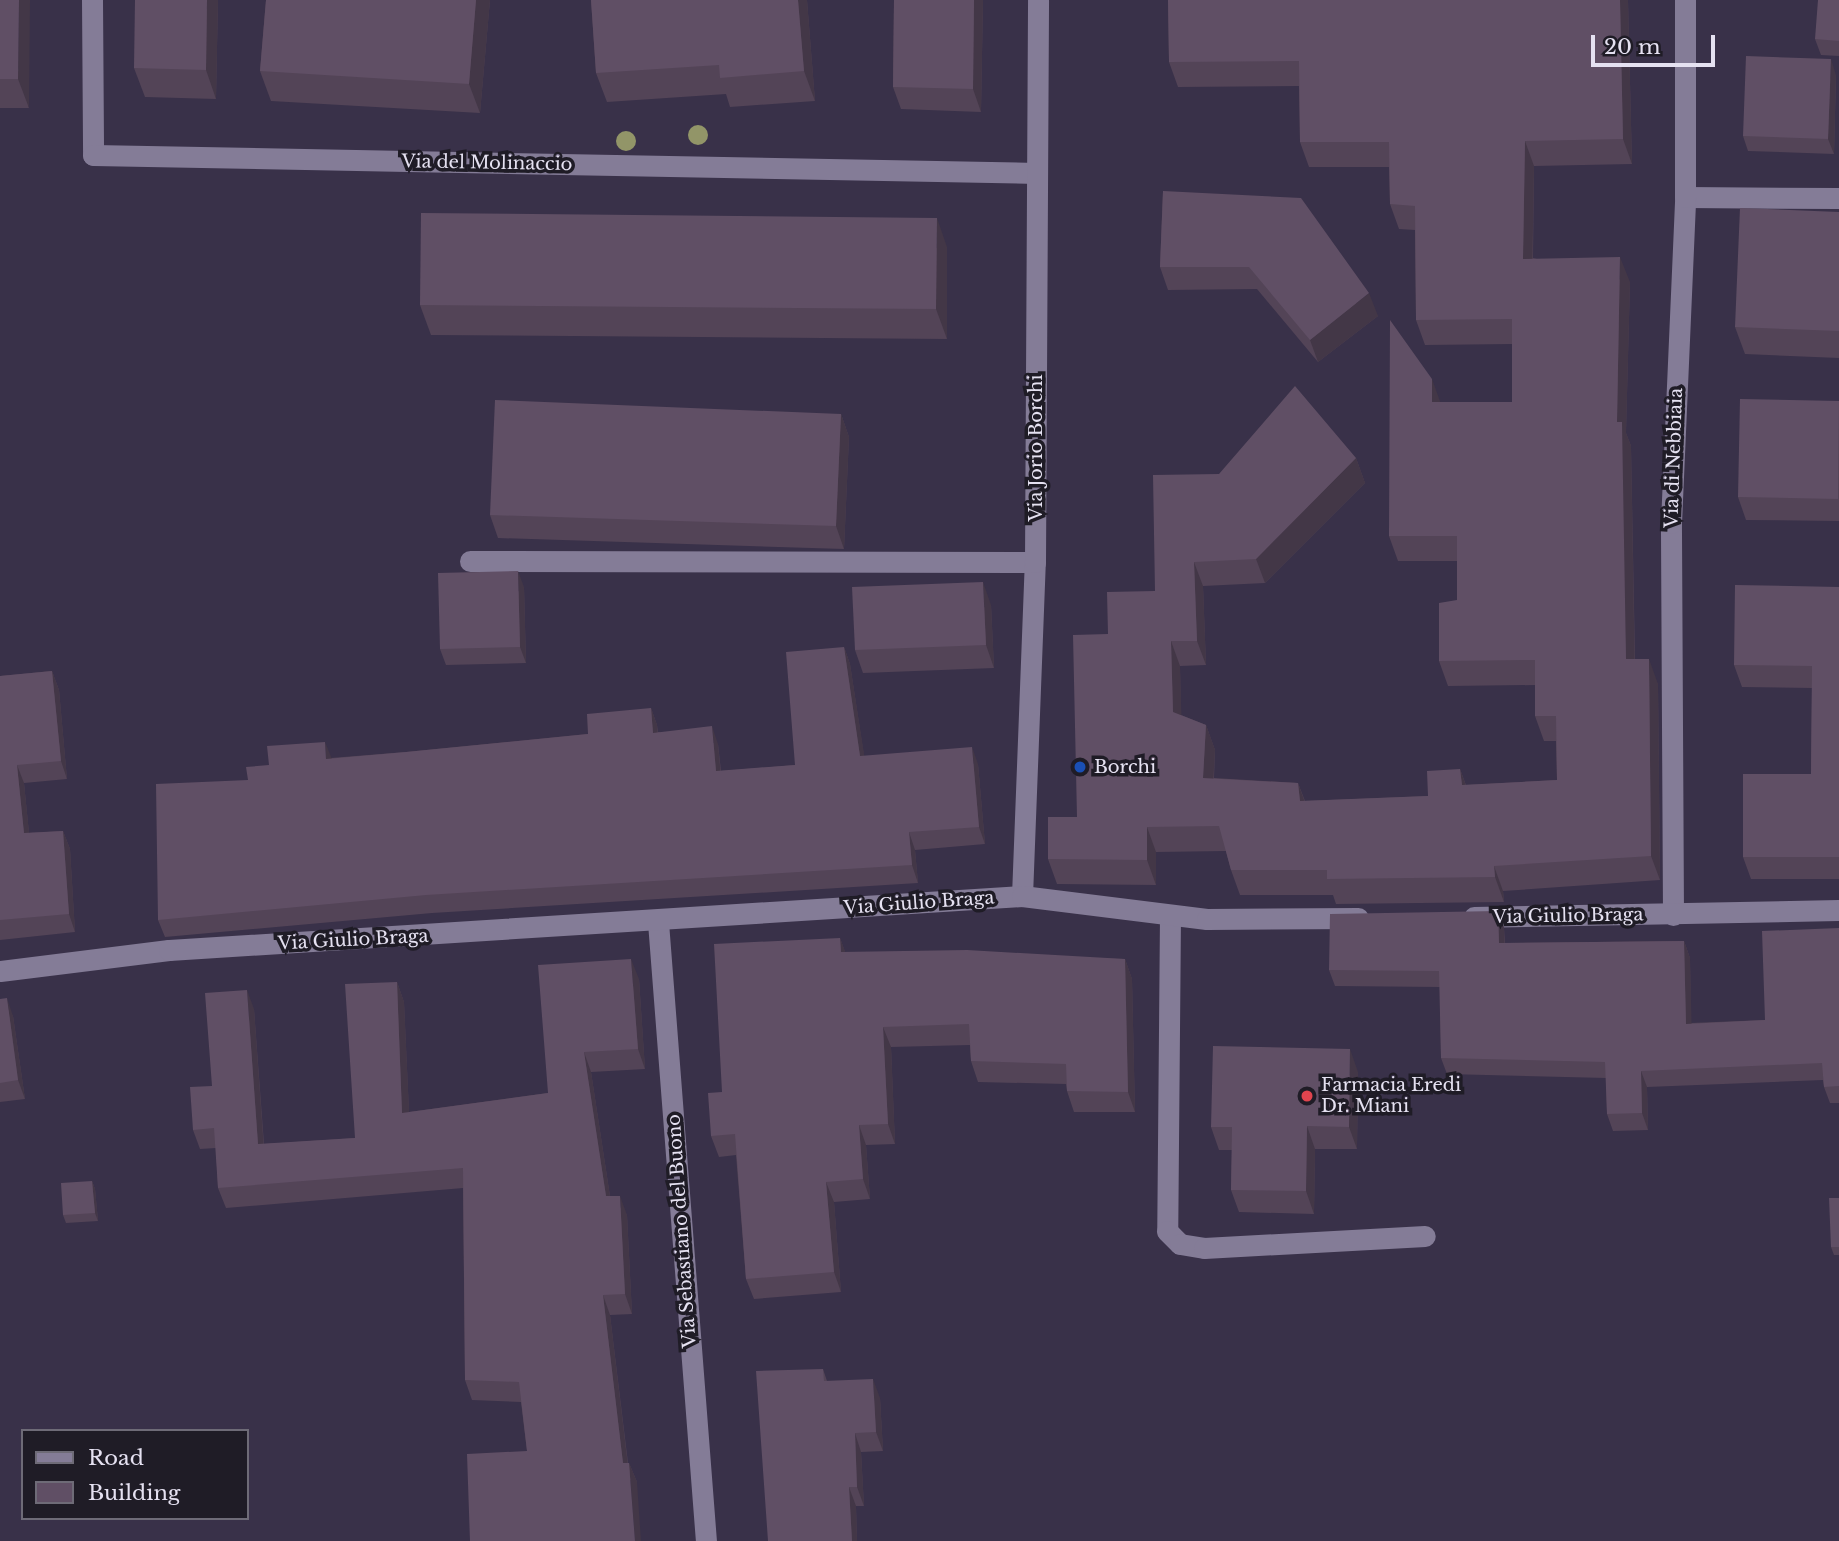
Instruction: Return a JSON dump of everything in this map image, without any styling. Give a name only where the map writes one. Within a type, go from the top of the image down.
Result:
[{"type":"street","name":"Via del Molinaccio","points":[[92,0],[93,155],[1037,173]]},
{"type":"street","name":"Via Jorio Borchi","points":[[1022,896],[1035,562],[1038,0]]},
{"type":"street","name":"Via di Nebbiaia","points":[[1673,915],[1671,523],[1685,197],[1685,0]]},
{"type":"street","points":[[1685,197],[1839,198]]},
{"type":"street","points":[[470,561],[1035,562]]},
{"type":"street","name":"Via Giulio Braga","points":[[0,971],[169,950],[659,922],[1022,896],[1170,915],[1385,918]]},
{"type":"street","name":"Via Giulio Braga","points":[[1454,917],[1839,910]]},
{"type":"street","points":[[1170,915],[1167,1231],[1180,1244],[1204,1248],[1425,1236]]},
{"type":"street","name":"Via Sebastiano del Buono","points":[[659,922],[706,1541]]},
{"type":"building","points":[[0,0],[19,0],[18,79],[0,79]]},
{"type":"building","points":[[135,0],[207,0],[206,70],[134,68]]},
{"type":"building","points":[[266,0],[476,0],[469,84],[260,71]]},
{"type":"building","points":[[591,0],[798,0],[804,71],[720,78],[719,65],[596,73]]},
{"type":"building","points":[[894,0],[974,0],[973,89],[893,87]]},
{"type":"building","points":[[1168,0],[1620,0],[1623,139],[1525,141],[1523,259],[1620,257],[1617,422],[1622,422],[1626,659],[1649,659],[1651,856],[1494,866],[1495,877],[1327,879],[1327,870],[1231,870],[1219,826],[1147,827],[1147,860],[1048,859],[1048,817],[1077,817],[1073,635],[1108,634],[1107,592],[1155,591],[1153,475],[1219,474],[1295,386],[1356,458],[1256,559],[1194,562],[1197,641],[1171,641],[1173,712],[1206,725],[1203,778],[1298,783],[1300,801],[1428,796],[1427,771],[1460,769],[1462,785],[1557,780],[1556,716],[1535,716],[1535,660],[1439,661],[1439,603],[1457,600],[1457,536],[1389,536],[1390,320],[1432,379],[1432,402],[1512,402],[1512,319],[1416,320],[1415,206],[1390,204],[1389,142],[1300,142],[1299,61],[1169,62]]},
{"type":"building","points":[[1818,0],[1839,0],[1839,41],[1815,39]]},
{"type":"building","points":[[1746,56],[1831,59],[1828,139],[1743,136]]},
{"type":"building","points":[[1163,191],[1301,198],[1369,293],[1310,340],[1249,267],[1160,267]]},
{"type":"building","points":[[1740,208],[1839,212],[1839,331],[1735,327]]},
{"type":"building","points":[[421,213],[937,218],[936,309],[420,305]]},
{"type":"building","points":[[1740,399],[1839,401],[1838,499],[1738,497]]},
{"type":"building","points":[[495,400],[841,414],[836,526],[490,515]]},
{"type":"building","points":[[518,571],[520,647],[440,649],[438,573]]},
{"type":"building","points":[[983,582],[986,645],[855,650],[852,587]]},
{"type":"building","points":[[1735,585],[1839,587],[1839,857],[1743,857],[1743,774],[1811,774],[1812,666],[1734,665]]},
{"type":"building","points":[[844,647],[860,756],[972,747],[979,827],[909,832],[912,865],[426,895],[158,920],[156,784],[248,780],[246,767],[269,765],[267,746],[325,742],[326,759],[588,734],[587,714],[651,708],[653,733],[712,726],[716,771],[795,765],[786,652]]},
{"type":"building","points":[[52,671],[61,761],[17,765],[24,833],[63,831],[69,914],[0,920],[0,676]]},
{"type":"building","points":[[1498,911],[1499,943],[1684,941],[1686,1024],[1765,1020],[1762,931],[1839,928],[1839,1086],[1824,1087],[1822,1063],[1641,1071],[1642,1113],[1607,1114],[1605,1062],[1441,1058],[1439,971],[1329,970],[1330,914]]},
{"type":"building","points":[[840,938],[841,952],[967,950],[1125,959],[1128,1092],[1067,1091],[1066,1064],[971,1061],[969,1024],[883,1027],[888,1124],[859,1125],[863,1179],[826,1182],[834,1272],[746,1279],[735,1134],[711,1136],[708,1093],[722,1092],[714,944]]},
{"type":"building","points":[[631,959],[638,1049],[584,1052],[606,1196],[620,1196],[625,1294],[603,1295],[623,1463],[629,1463],[635,1541],[470,1541],[467,1454],[527,1451],[519,1382],[465,1380],[463,1168],[218,1188],[214,1128],[193,1130],[190,1087],[212,1086],[205,993],[247,990],[258,1144],[355,1138],[345,984],[397,982],[402,1113],[548,1093],[538,965]]},
{"type":"building","points":[[7,998],[18,1080],[0,1083],[0,999]]},
{"type":"building","points":[[1213,1046],[1350,1049],[1349,1127],[1307,1126],[1306,1191],[1231,1190],[1232,1127],[1211,1127]]},
{"type":"building","points":[[92,1181],[95,1213],[63,1215],[61,1183]]},
{"type":"building","points":[[1829,1198],[1839,1198],[1839,1247],[1831,1247]]},
{"type":"building","points":[[823,1369],[824,1381],[873,1379],[876,1432],[855,1433],[857,1487],[849,1487],[852,1541],[768,1541],[756,1371]]},
{"type":"place","name":"Borchi","points":[[1080,767]]},
{"type":"place","name":"Farmacia Eredi Dr. Miani","points":[[1307,1096]]}]
